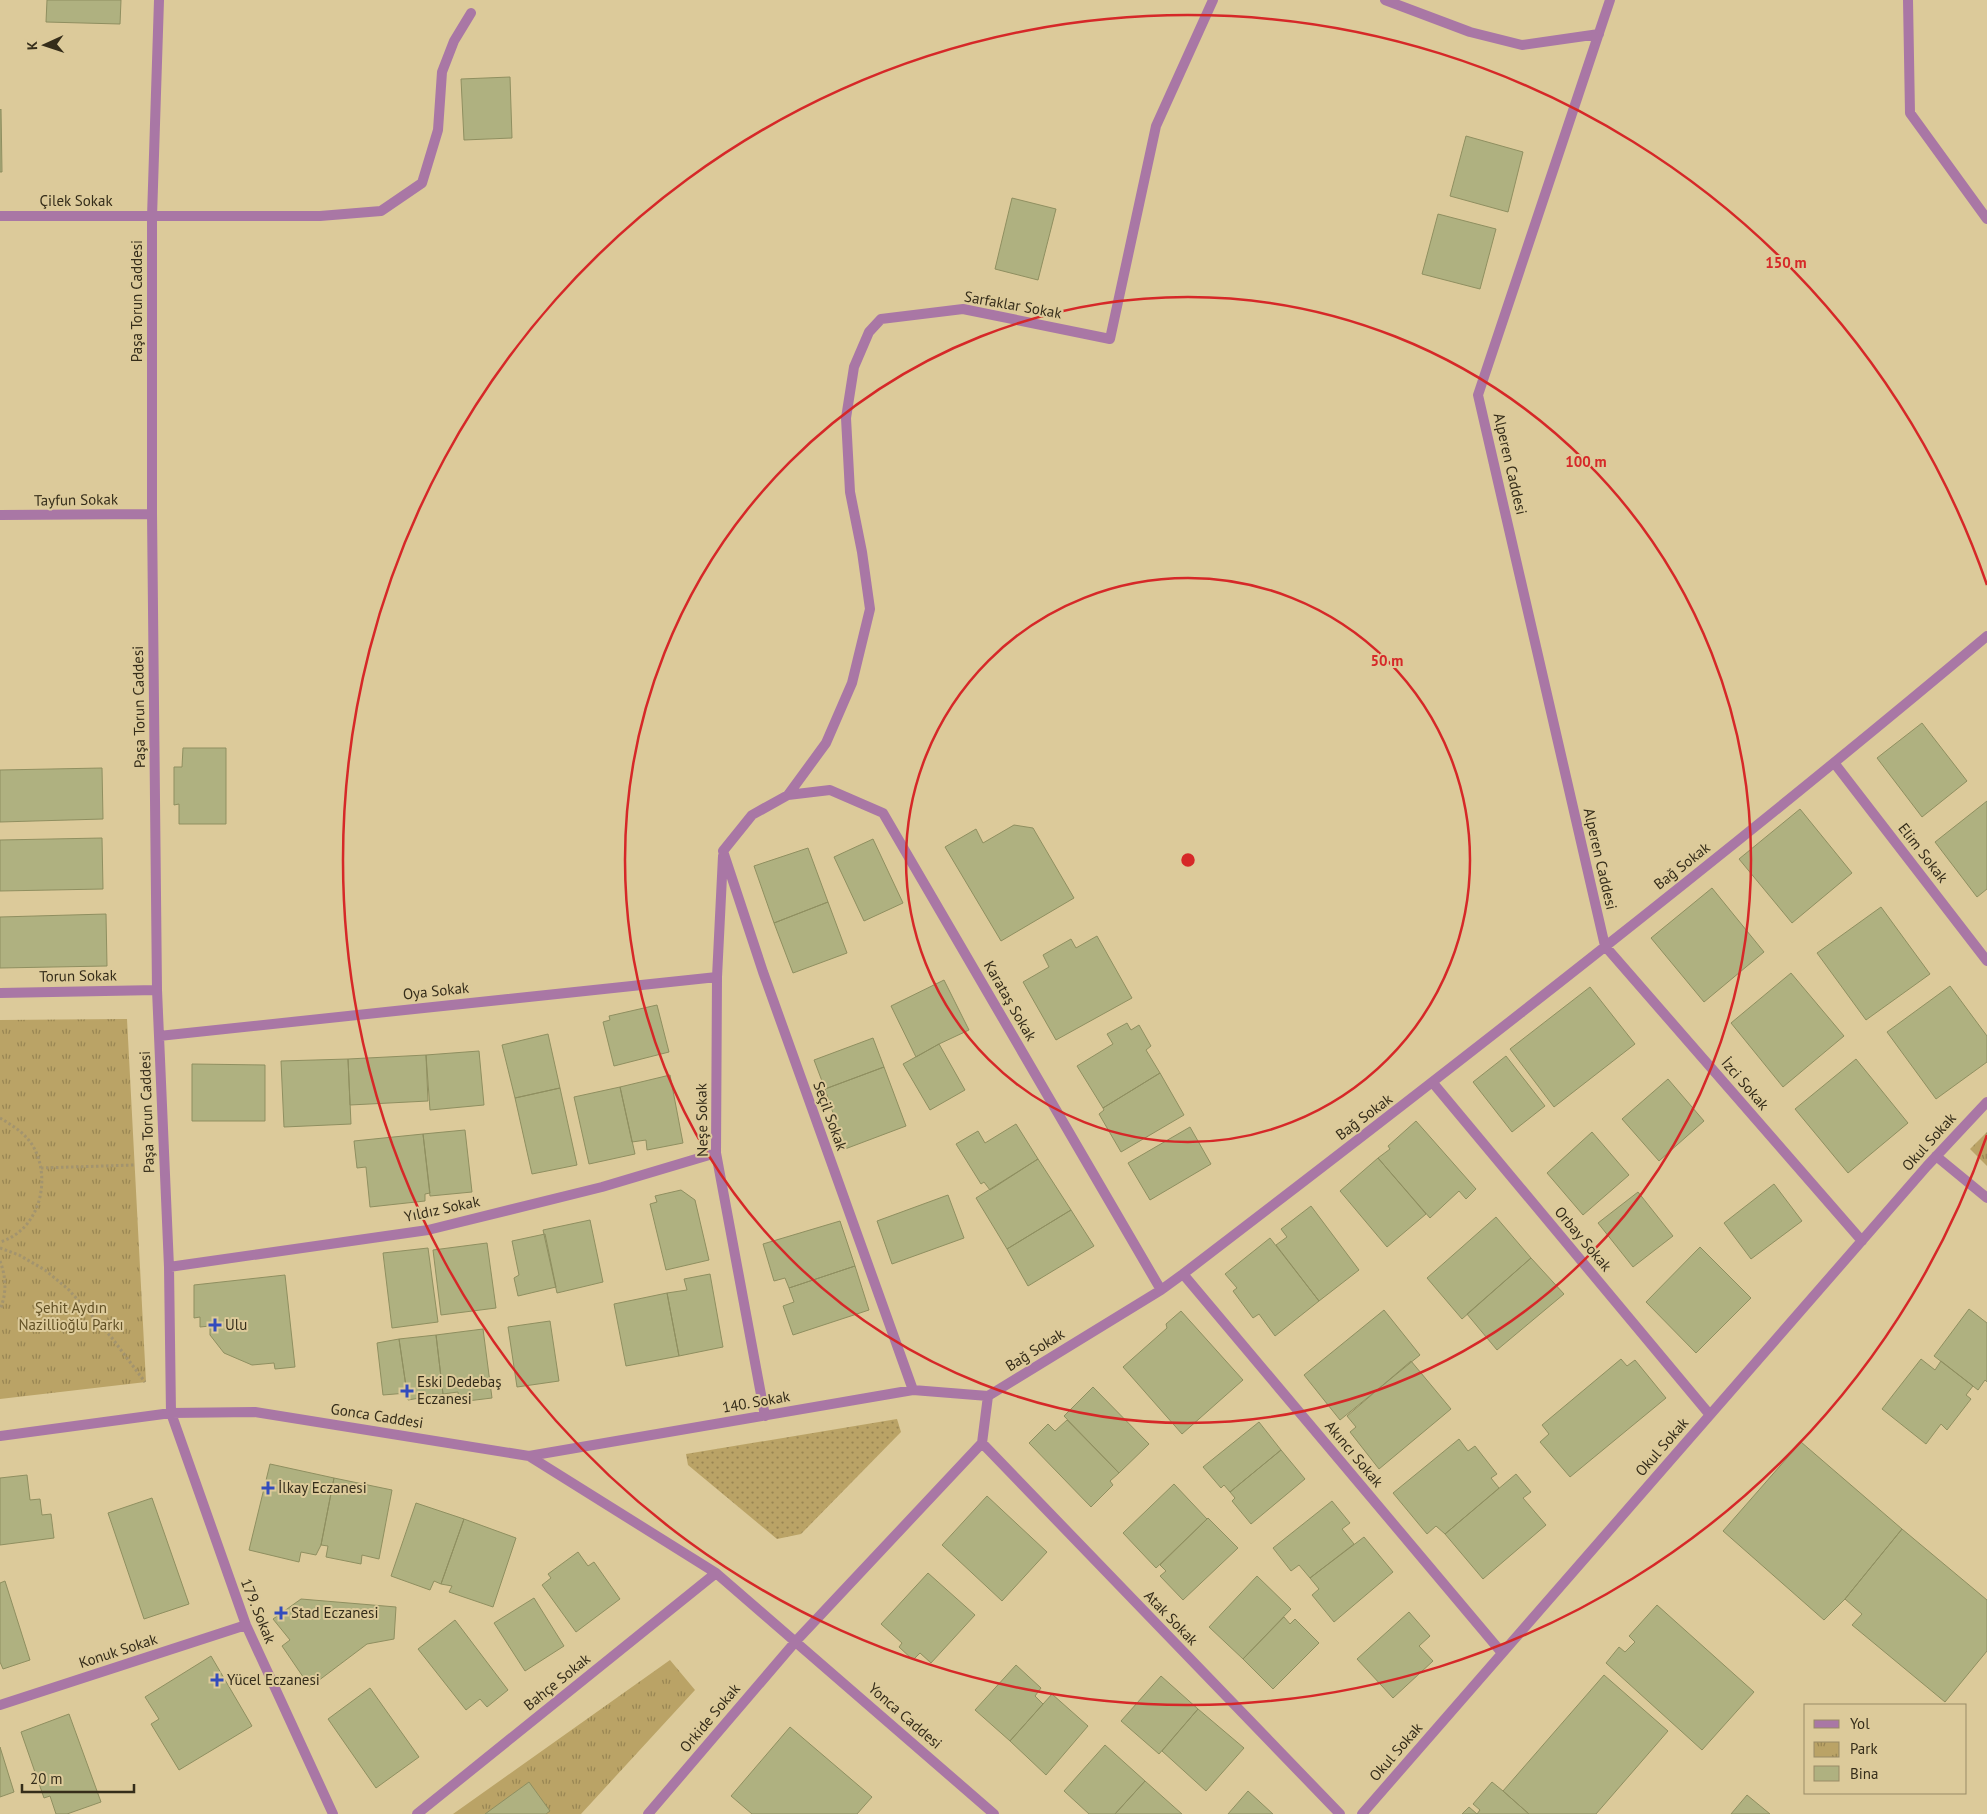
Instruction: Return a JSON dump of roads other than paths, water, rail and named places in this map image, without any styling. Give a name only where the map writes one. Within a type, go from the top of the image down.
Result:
[{"type":"street","name":"Paşa Torun Caddesi","points":[[160,0],[152,217],[152,514],[156,990],[168,1267],[171,1413]]},
{"type":"street","name":"Sarfaklar Sokak","points":[[788,795],[830,735],[852,684],[870,609],[862,552],[850,492],[846,418],[854,367],[869,332],[881,319],[963,308],[1110,339],[1156,126],[1213,0]]},
{"type":"street","points":[[1384,0],[1470,32],[1522,45],[1599,34]]},
{"type":"street","name":"Alperen Caddesi","points":[[1605,946],[1478,395],[1610,0]]},
{"type":"street","points":[[1908,0],[1910,113],[1987,219]]},
{"type":"street","name":"Çilek Sokak","points":[[0,216],[320,216],[381,211],[422,183],[438,130],[442,72],[454,41],[470,13]]},
{"type":"street","name":"Tayfun Sokak","points":[[0,515],[152,514]]},
{"type":"street","name":"Bağ Sokak","points":[[988,1396],[1161,1290],[1432,1083],[1835,764],[1987,636]]},
{"type":"street","name":"Elim Sokak","points":[[1835,764],[1987,961]]},
{"type":"street","name":"Karataş Sokak","points":[[788,795],[830,790],[883,813],[1161,1290]]},
{"type":"street","points":[[723,850],[752,815],[788,795]]},
{"type":"street","name":"Neşe Sokak","points":[[723,850],[716,977],[716,1153],[765,1416]]},
{"type":"street","name":"Seçil Sokak","points":[[723,850],[763,972],[913,1390]]},
{"type":"street","name":"İzci Sokak","points":[[1605,946],[1862,1241]]},
{"type":"street","name":"Oya Sokak","points":[[159,1036],[716,977]]},
{"type":"street","name":"Torun Sokak","points":[[0,993],[156,990]]},
{"type":"street","name":"Orbay Sokak","points":[[1432,1083],[1710,1415]]},
{"type":"street","name":"Okul Sokak","points":[[1362,1814],[1936,1156],[1987,1102]]},
{"type":"street","name":"Yıldız Sokak","points":[[168,1267],[428,1230],[602,1187],[716,1153]]},
{"type":"street","points":[[1936,1156],[1987,1198]]},
{"type":"street","name":"Akıncı Sokak","points":[[1182,1274],[1502,1653]]},
{"type":"street","name":"140. Sokak","points":[[529,1456],[913,1390],[988,1396]]},
{"type":"street","points":[[796,1641],[982,1443],[988,1396]]},
{"type":"street","name":"Gonca Caddesi","points":[[0,1436],[171,1413],[255,1412],[529,1456],[716,1573]]},
{"type":"street","name":"179. Sokak","points":[[171,1413],[246,1625],[333,1814]]},
{"type":"street","name":"Atak Sokak","points":[[982,1443],[1340,1814]]},
{"type":"street","name":"Yonca Caddesi","points":[[716,1573],[994,1814]]},
{"type":"street","name":"Bahçe Sokak","points":[[417,1814],[716,1573]]},
{"type":"street","name":"Konuk Sokak","points":[[0,1705],[246,1625]]},
{"type":"street","name":"Orkide Sokak","points":[[648,1814],[796,1641]]},
{"type":"place","name":"Ulu","points":[[215,1325]]},
{"type":"place","name":"Eski Dedebaş Eczanesi","points":[[407,1391]]},
{"type":"place","name":"İlkay Eczanesi","points":[[268,1488]]},
{"type":"place","name":"Stad Eczanesi","points":[[281,1613]]},
{"type":"place","name":"Yücel Eczanesi","points":[[217,1680]]},
{"type":"park label","name":"Şehit Aydın Nazillioğlu Parkı","points":[[71,1316]]}]
